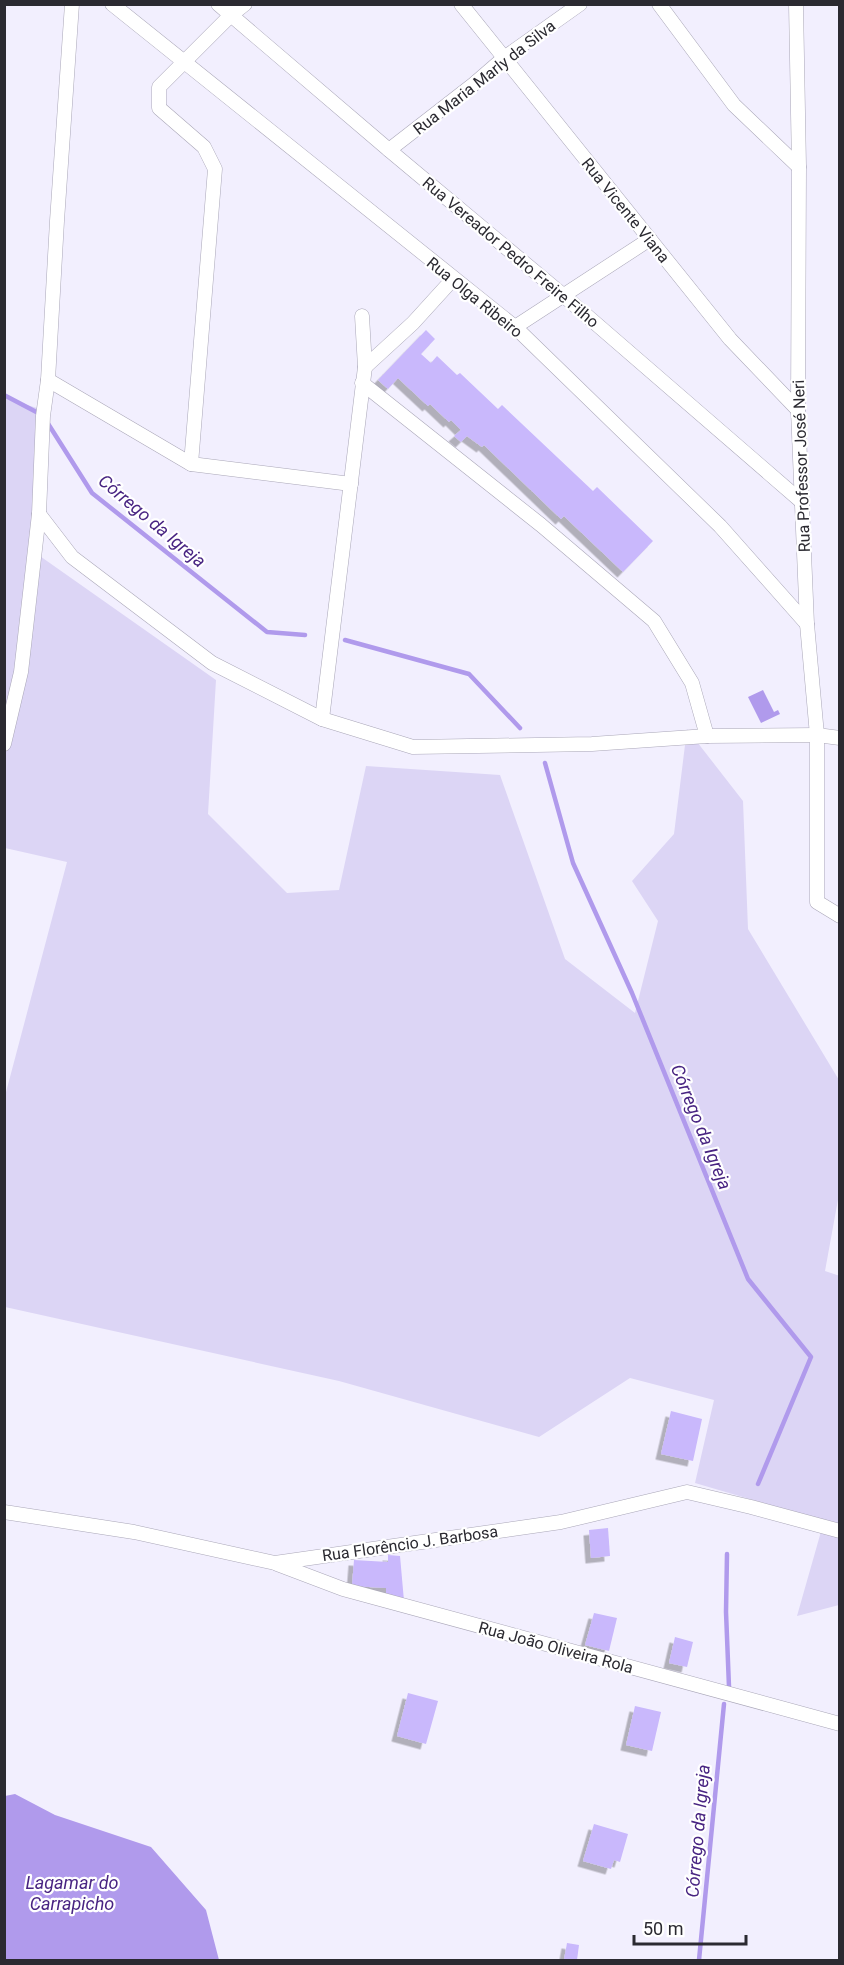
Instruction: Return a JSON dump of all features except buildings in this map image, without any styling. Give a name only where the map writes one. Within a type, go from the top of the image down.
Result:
[{"type":"street","points":[[4,744],[21,672],[39,514],[43,416],[48,380],[72,4]]},
{"type":"street","name":"Rua Olga Ribeiro","points":[[112,4],[515,327],[720,526],[807,624]]},
{"type":"street","name":"Rua Vereador Pedro Freire Filho","points":[[218,4],[564,296],[802,502]]},
{"type":"street","points":[[191,464],[215,169],[204,147],[159,108],[159,87],[245,4]]},
{"type":"street","name":"Rua Vicente Viana","points":[[461,4],[730,339],[798,410]]},
{"type":"street","name":"Rua Maria Marly da Silva","points":[[389,150],[504,58],[580,4]]},
{"type":"street","points":[[659,4],[734,105],[799,167]]},
{"type":"street","name":"Rua Professor José Neri","points":[[796,4],[799,167],[798,410],[807,624],[817,735],[818,902],[840,916]]},
{"type":"street","points":[[515,327],[650,239]]},
{"type":"street","points":[[365,367],[413,323],[453,279]]},
{"type":"street","points":[[322,719],[365,367],[362,316]]},
{"type":"street","points":[[48,380],[191,464],[351,484]]},
{"type":"street","points":[[362,383],[541,525],[654,621],[692,683],[707,736]]},
{"type":"street","points":[[39,514],[72,557],[212,663],[322,719],[413,747],[592,744],[707,736],[817,735],[840,738]]},
{"type":"street","name":"Rua Florêncio J. Barbosa","points":[[4,1512],[134,1532],[275,1563],[561,1522],[687,1492],[840,1531]]},
{"type":"street","name":"Rua João Oliveira Rola","points":[[275,1563],[344,1589],[840,1724]]},
{"type":"shaded area","points":[[4,398],[37,408],[37,554],[216,680],[208,814],[287,893],[339,890],[366,766],[500,775],[565,959],[635,1013],[658,921],[632,881],[674,834],[687,729],[743,801],[748,929],[839,1080],[839,1194],[825,1271],[840,1276],[839,1605],[797,1616],[824,1521],[695,1483],[714,1400],[630,1378],[539,1437],[339,1381],[5,1307],[5,1096],[67,862],[5,848]]},
{"type":"water","points":[[763,690],[774,712],[778,710],[780,714],[761,723],[748,697]]},
{"type":"water","name":"Lagamar do Carrapicho","points":[[15,1794],[55,1815],[151,1847],[206,1910],[219,1960],[5,1960],[5,1796]]},
{"type":"waterway","name":"Córrego da Igreja","points":[[4,395],[42,415]]},
{"type":"waterway","name":"Córrego da Igreja","points":[[47,422],[92,493],[267,632],[305,635]]},
{"type":"waterway","name":"Córrego da Igreja","points":[[345,640],[469,674],[520,728]]},
{"type":"waterway","name":"Córrego da Igreja","points":[[545,763],[573,863],[632,993],[748,1279],[811,1357],[758,1484]]},
{"type":"waterway","name":"Córrego da Igreja","points":[[727,1554],[726,1612],[729,1687]]},
{"type":"waterway","name":"Córrego da Igreja","points":[[699,1960],[724,1704]]}]
